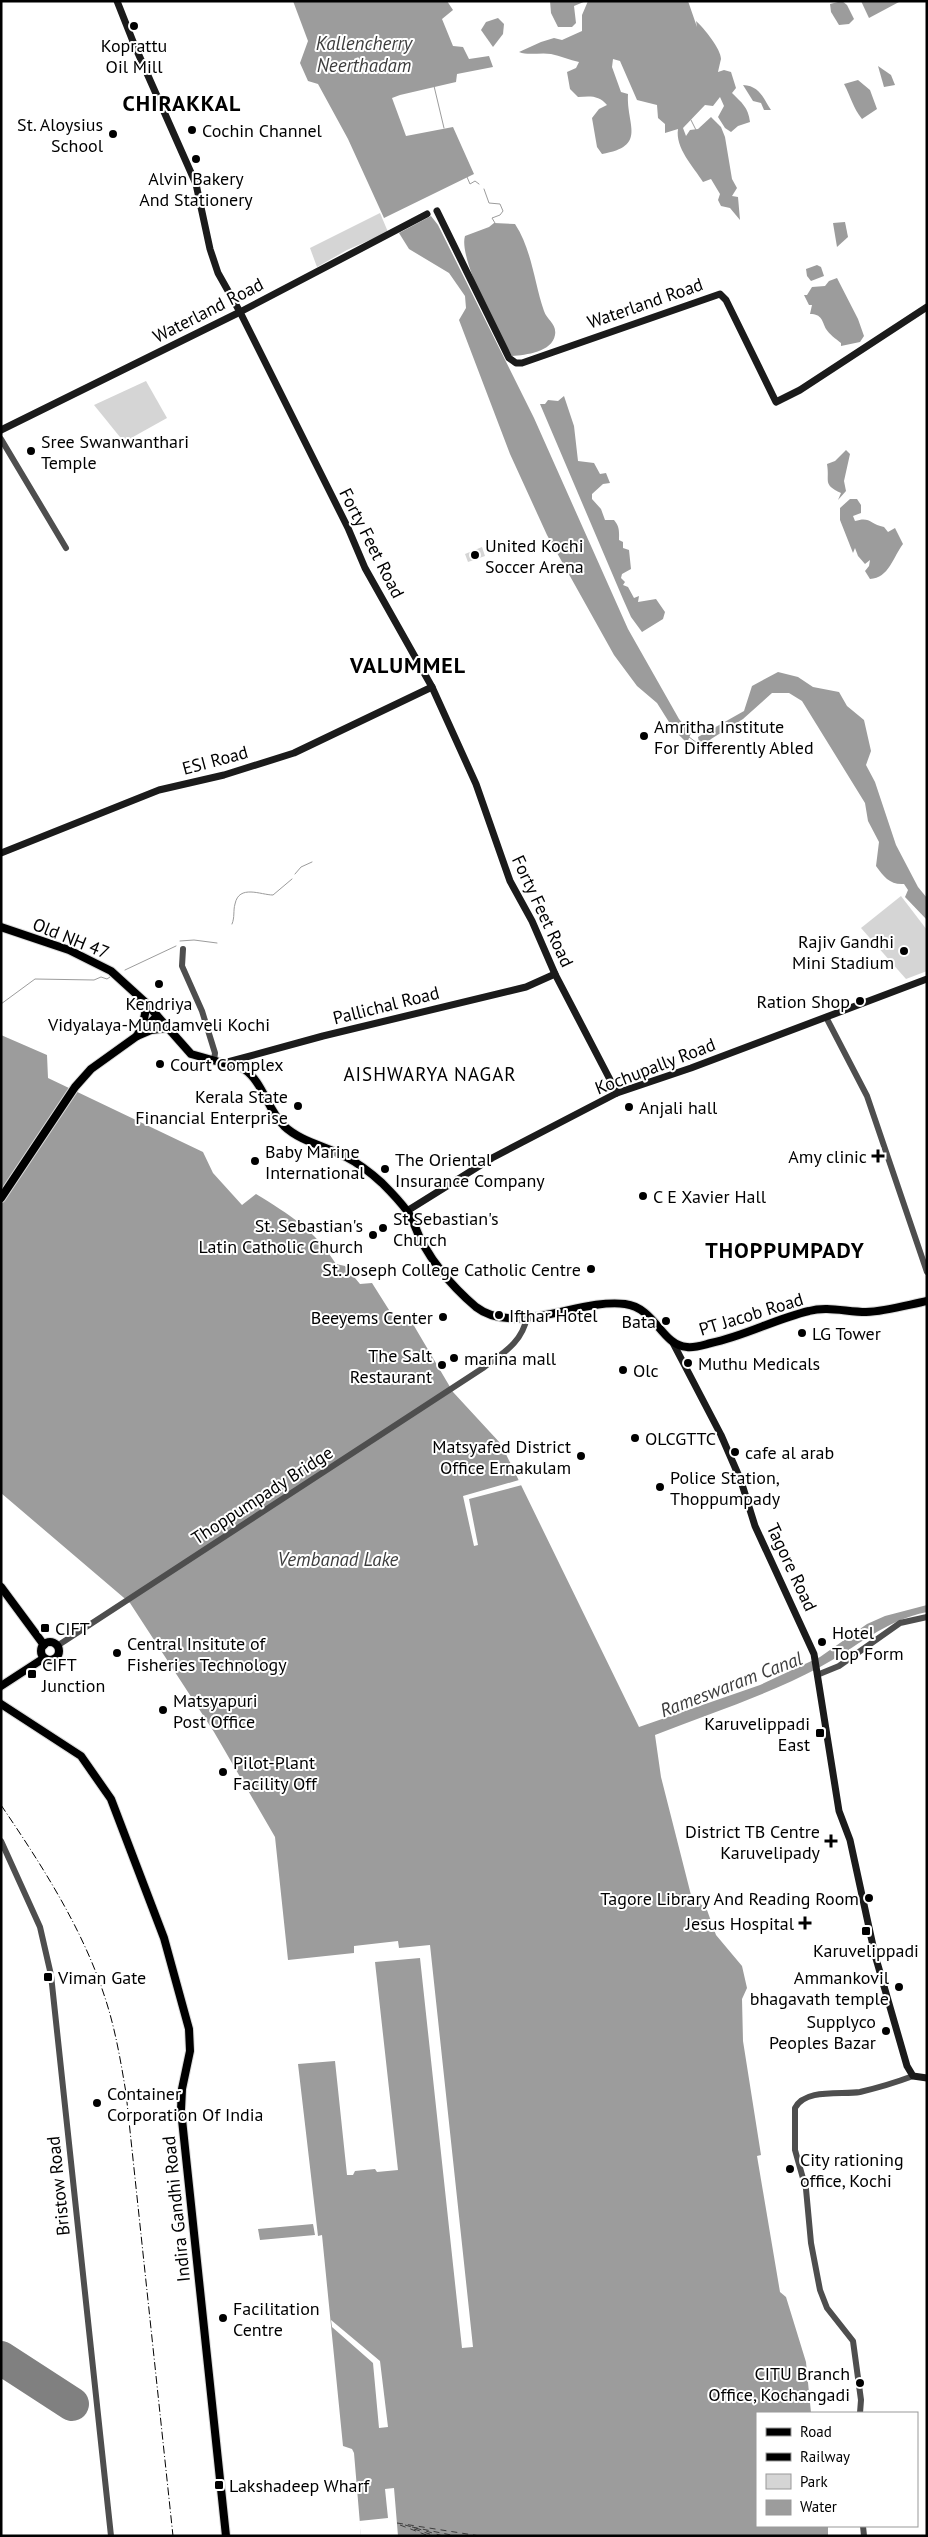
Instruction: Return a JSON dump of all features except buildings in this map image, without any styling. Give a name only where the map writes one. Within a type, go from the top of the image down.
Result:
[{"type":"main road","name":"Forty Feet Road","points":[[117,1],[196,184],[210,249],[218,273],[240,312],[348,528],[365,568],[432,687],[476,784],[510,882],[532,921],[555,974],[617,1093]]},
{"type":"main road","name":"Waterland Road","points":[[437,211],[509,358],[516,363],[522,363],[715,294],[720,294],[726,300],[776,402],[800,390],[927,307]]},
{"type":"main road","name":"Waterland Road","points":[[1,430],[240,312],[427,214]]},
{"type":"main road","name":"ESI Road","points":[[1,853],[159,790],[224,774],[294,753],[432,687]]},
{"type":"main road","name":"Old NH 47","points":[[1,927],[69,950],[111,971],[147,1004],[191,1054],[224,1063],[250,1073],[270,1107],[292,1133],[346,1157],[367,1169],[407,1211],[426,1249],[468,1299],[486,1314],[505,1319],[624,1304],[637,1307],[655,1320],[673,1343]]},
{"type":"main road","name":"Pallichal Road","points":[[224,1063],[323,1036],[526,987],[555,974]]},
{"type":"main road","name":"Kochupally Road","points":[[407,1211],[492,1158],[617,1093],[691,1068],[927,979]]},
{"type":"main road","points":[[137,1036],[143,1024],[147,1004]]},
{"type":"main road","points":[[1,1198],[75,1087],[92,1069],[137,1036],[157,1016]]},
{"type":"main road","points":[[137,1036],[150,1030],[168,1028]]},
{"type":"main road","name":"PT Jacob Road","points":[[673,1343],[686,1347],[736,1338],[809,1311],[828,1309],[866,1312],[927,1301]]},
{"type":"main road","name":"Tagore Road","points":[[673,1343],[722,1435],[741,1481],[756,1526],[799,1616],[815,1656],[839,1811],[857,1867],[875,1955],[907,2066],[913,2076]]},
{"type":"main road","points":[[1,1587],[44,1644]]},
{"type":"main road","points":[[44,1644],[52,1643],[57,1646],[59,1652],[56,1658],[49,1660],[44,1658]]},
{"type":"main road","points":[[44,1644],[41,1650],[44,1658]]},
{"type":"main road","points":[[1,1686],[44,1658]]},
{"type":"main road","name":"Indira Gandhi Road","points":[[1,1704],[81,1756],[106,1791],[135,1856],[178,1982],[189,2029],[190,2050],[182,2089],[181,2110],[226,2536]]},
{"type":"main road","points":[[913,2076],[927,2078]]},
{"type":"street","points":[[1,439],[66,548]]},
{"type":"street","points":[[183,949],[182,966],[202,1011],[215,1053],[214,1060]]},
{"type":"street","points":[[826,1017],[867,1096],[927,1272]]},
{"type":"street","name":"Thoppumpady Bridge","points":[[57,1646],[483,1368],[517,1342],[524,1330],[527,1317]]},
{"type":"street","points":[[817,1672],[839,1666],[900,1623],[927,1617]]},
{"type":"street","name":"Bristow Road","points":[[1,1841],[40,1927],[51,1975],[110,2536]]},
{"type":"street","points":[[860,2412],[861,2400],[853,2341],[827,2308],[820,2290],[811,2243],[806,2189],[794,2150],[795,2108],[798,2102],[818,2095],[862,2092],[913,2076]]},
{"type":"green space","points":[[380,213],[388,232],[347,250],[317,267],[310,248]]},
{"type":"green space","points":[[146,381],[167,418],[124,442],[94,405]]},
{"type":"green space","name":"United Kochi Soccer Arena","points":[[482,547],[485,556],[468,562],[465,554]]},
{"type":"green space","name":"Rajiv Gandhi Mini Stadium","points":[[901,896],[927,930],[927,971],[906,979],[861,928]]},
{"type":"water","name":"Kallencherry Neerthadam","points":[[293,1],[447,1],[453,10],[442,19],[453,46],[463,47],[469,59],[489,56],[493,67],[457,74],[456,82],[392,98],[406,136],[453,127],[474,174],[384,218],[348,139],[318,84],[308,81],[300,63],[308,41]]},
{"type":"water","points":[[550,1],[586,1],[574,6],[576,23],[572,27],[558,27],[551,13]]},
{"type":"water","points":[[588,1],[688,1],[697,27],[696,21],[707,33],[718,50],[721,59],[718,72],[724,70],[731,72],[736,88],[732,93],[746,109],[750,122],[738,126],[731,132],[725,128],[718,117],[724,106],[720,97],[713,106],[705,105],[683,128],[686,136],[690,130],[698,129],[711,117],[721,127],[725,137],[732,179],[737,188],[732,196],[738,197],[740,220],[730,208],[721,206],[718,200],[720,194],[711,179],[703,182],[690,163],[679,143],[678,129],[665,133],[665,124],[658,118],[657,105],[637,100],[620,61],[613,59],[612,67],[621,92],[628,94],[632,133],[630,140],[625,146],[602,154],[597,147],[592,118],[599,109],[607,105],[597,98],[590,96],[578,97],[570,89],[567,72],[576,68],[579,62],[551,54],[519,52],[541,42],[554,38],[562,40],[582,31],[582,15]]},
{"type":"water","points":[[842,1],[847,5],[854,19],[849,24],[839,25],[831,12],[830,4]]},
{"type":"water","points":[[861,1],[897,1],[899,2],[869,18]]},
{"type":"water","points":[[498,18],[504,24],[503,34],[493,47],[481,30],[486,22]]},
{"type":"water","points":[[878,66],[891,75],[895,85],[884,87]]},
{"type":"water","points":[[858,80],[870,90],[877,109],[862,119],[854,107],[844,84]]},
{"type":"water","points":[[743,85],[757,90],[771,110],[764,110],[761,103],[753,101]]},
{"type":"water","points":[[431,216],[438,225],[534,418],[628,629],[679,719],[691,733],[687,743],[674,730],[657,703],[637,686],[614,655],[547,535],[510,454],[459,320],[466,308],[465,296],[449,273],[409,249],[399,233]]},
{"type":"water","points":[[845,222],[848,237],[837,247],[833,223]]},
{"type":"water","points":[[494,223],[515,224],[521,234],[529,255],[545,314],[555,328],[553,341],[538,352],[512,356],[473,278],[464,247],[465,236],[489,227]]},
{"type":"water","points":[[817,265],[821,267],[824,276],[811,281],[807,276],[806,269]]},
{"type":"water","points":[[837,278],[858,319],[864,336],[860,342],[841,346],[841,343],[827,331],[819,317],[810,314],[812,305],[809,305],[804,295],[807,295],[812,287],[825,286],[829,281]]},
{"type":"water","points":[[564,396],[574,426],[578,461],[594,463],[600,474],[606,473],[610,483],[603,484],[592,494],[592,499],[601,509],[605,520],[614,520],[619,530],[619,540],[623,542],[623,548],[629,550],[631,569],[622,574],[621,578],[625,582],[623,585],[628,587],[634,598],[639,596],[638,602],[656,599],[665,612],[663,619],[642,632],[631,617],[540,404],[545,404],[548,400],[558,401]]},
{"type":"water","points":[[846,450],[850,454],[844,481],[846,491],[838,500],[841,493],[829,485],[827,464],[835,461]]},
{"type":"water","points":[[850,499],[857,499],[861,505],[861,513],[853,516],[855,521],[867,520],[884,527],[888,532],[895,528],[903,544],[890,566],[882,575],[876,578],[870,579],[865,571],[869,566],[870,560],[865,564],[858,556],[855,548],[853,553],[840,520],[840,508]]},
{"type":"water","points":[[778,672],[798,677],[813,687],[839,692],[847,706],[864,720],[871,751],[866,765],[875,782],[896,845],[918,887],[927,898],[927,920],[905,897],[908,890],[904,884],[888,880],[876,866],[879,842],[868,821],[865,803],[802,701],[789,693],[772,693],[743,719],[703,746],[699,742],[698,737],[744,711],[752,686]]},
{"type":"water","name":"Vembanad Lake","points":[[1,1035],[47,1055],[48,1078],[203,1152],[213,1173],[242,1205],[256,1194],[280,1209],[310,1232],[336,1264],[345,1266],[360,1284],[372,1283],[396,1321],[410,1319],[453,1392],[501,1444],[639,1727],[760,1685],[820,1657],[867,1624],[885,1616],[927,1605],[927,1612],[898,1621],[884,1628],[833,1660],[800,1677],[655,1735],[661,1777],[691,1895],[707,1910],[716,1935],[742,1966],[747,1988],[742,1999],[743,2041],[761,2155],[757,2156],[780,2292],[786,2297],[806,2362],[811,2412],[756,2412],[756,2527],[828,2527],[828,2536],[361,2536],[354,2453],[352,2449],[343,2446],[322,2235],[318,2236],[298,2064],[335,2061],[347,2175],[353,2175],[355,2171],[375,2169],[377,2172],[398,2170],[375,1962],[420,1958],[462,2348],[473,2347],[430,1945],[399,1948],[398,1941],[354,1946],[354,1953],[288,1960],[275,1837],[214,1732],[130,1603],[1,1493]]},
{"type":"water","points":[[313,2224],[315,2235],[260,2240],[258,2229]]},
{"type":"pier","points":[[519,1480],[522,1485],[469,1499],[478,1545],[474,1546],[463,1496]]},
{"type":"pier","points":[[331,2320],[380,2361],[388,2427],[379,2428],[373,2363],[332,2327]]},
{"type":"pier","points":[[394,2488],[398,2536],[361,2536],[359,2521],[388,2518],[385,2489]]},
{"type":"waterway","points":[[434,86],[444,128]]},
{"type":"waterway","points":[[691,120],[696,130]]},
{"type":"waterway","points":[[467,177],[470,184],[475,181],[479,184]]},
{"type":"waterway","points":[[484,189],[489,203],[500,204],[503,211],[500,215],[492,218],[495,223]]},
{"type":"waterway","points":[[689,737],[697,743],[700,741]]},
{"type":"waterway","points":[[295,874],[301,867],[312,862]]},
{"type":"waterway","points":[[232,924],[235,904],[241,894],[251,892],[273,895],[292,879]]},
{"type":"waterway","points":[[180,941],[194,940],[217,943]]},
{"type":"waterway","points":[[125,970],[176,946]]},
{"type":"waterway","points":[[1,1004],[35,979],[94,980],[101,977],[107,979],[110,977]]},
{"type":"ferry route","points":[[397,2523],[480,2536]]},
{"type":"ferry route","points":[[400,2525],[429,2536]]},
{"type":"ferry route","points":[[405,2525],[443,2536]]},
{"type":"ferry route","points":[[412,2527],[456,2536]]},
{"type":"ferry route","points":[[414,2529],[436,2536]]},
{"type":"runway","points":[[1,2358],[72,2404]]},
{"type":"railway","points":[[1,1805],[47,1876],[75,1926],[98,1977],[113,2026],[126,2093],[173,2536]]},
{"type":"place","name":"Koprattu Oil Mill","points":[[134,26]]},
{"type":"place","name":"Cochin Channel","points":[[192,130]]},
{"type":"place","name":"St. Aloysius School","points":[[113,134]]},
{"type":"place","name":"Alvin Bakery And Stationery","points":[[196,159]]},
{"type":"place","name":"Sree Swanwanthari Temple","points":[[31,451]]},
{"type":"place","name":"United Kochi Soccer Arena","points":[[475,555]]},
{"type":"place","name":"Amritha Institute For Differently Abled","points":[[644,736]]},
{"type":"place","name":"Rajiv Gandhi Mini Stadium","points":[[904,951]]},
{"type":"place","name":"Kendriya Vidyalaya-Mundamveli Kochi","points":[[159,984]]},
{"type":"place","name":"Ration Shop","points":[[860,1001]]},
{"type":"place","name":"Court Complex","points":[[160,1064]]},
{"type":"place","name":"Kerala State Financial Enterprise","points":[[298,1106]]},
{"type":"place","name":"Anjali hall","points":[[629,1107]]},
{"type":"place","name":"Amy clinic","points":[[878,1156]]},
{"type":"place","name":"Baby Marine International","points":[[255,1161]]},
{"type":"place","name":"The Oriental Insurance Company","points":[[385,1169]]},
{"type":"place","name":"C E Xavier Hall","points":[[643,1196]]},
{"type":"place","name":"St Sebastian's Church","points":[[383,1228]]},
{"type":"place","name":"St. Sebastian's Latin Catholic Church","points":[[373,1235]]},
{"type":"place","name":"St. Joseph College Catholic Centre","points":[[591,1269]]},
{"type":"place","name":"Ifthar Hotel","points":[[499,1315]]},
{"type":"place","name":"Beeyems Center","points":[[443,1317]]},
{"type":"place","name":"Bata","points":[[666,1321]]},
{"type":"place","name":"LG Tower","points":[[802,1333]]},
{"type":"place","name":"marina mall","points":[[454,1358]]},
{"type":"place","name":"Muthu Medicals","points":[[688,1363]]},
{"type":"place","name":"The Salt Restaurant","points":[[442,1365]]},
{"type":"place","name":"Olc","points":[[623,1370]]},
{"type":"place","name":"OLCGTTC","points":[[635,1438]]},
{"type":"place","name":"cafe al arab","points":[[735,1452]]},
{"type":"place","name":"Matsyafed District Office Ernakulam","points":[[581,1456]]},
{"type":"place","name":"Police Station, Thoppumpady","points":[[660,1487]]},
{"type":"place","name":"CIFT","points":[[45,1628]]},
{"type":"place","name":"Hotel Top Form","points":[[822,1642]]},
{"type":"place","name":"Central Insitute of Fisheries Technology","points":[[117,1653]]},
{"type":"place","name":"CIFT Junction","points":[[32,1674]]},
{"type":"place","name":"Matsyapuri Post Office","points":[[163,1710]]},
{"type":"place","name":"Karuvelippadi East","points":[[820,1733]]},
{"type":"place","name":"Pilot-Plant Facility Off","points":[[223,1772]]},
{"type":"place","name":"District TB Centre Karuvelipady","points":[[831,1841]]},
{"type":"place","name":"Tagore Library And Reading Room","points":[[869,1898]]},
{"type":"place","name":"Jesus Hospital","points":[[805,1923]]},
{"type":"place","name":"Karuvelippadi","points":[[866,1931]]},
{"type":"place","name":"Viman Gate","points":[[48,1977]]},
{"type":"place","name":"Ammankovil bhagavath temple","points":[[899,1987]]},
{"type":"place","name":"Supplyco Peoples Bazar","points":[[886,2031]]},
{"type":"place","name":"Container Corporation Of India","points":[[97,2103]]},
{"type":"place","name":"City rationing office, Kochi","points":[[790,2169]]},
{"type":"place","name":"Facilitation Centre","points":[[223,2318]]},
{"type":"place","name":"CITU Branch Office, Kochangadi","points":[[860,2383]]},
{"type":"place","name":"Lakshadeep Wharf","points":[[219,2485]]},
{"type":"district","name":"CHIRAKKAL","points":[[182,103]]},
{"type":"district","name":"VALUMMEL","points":[[408,665]]},
{"type":"district","name":"AISHWARYA NAGAR","points":[[430,1074]]},
{"type":"district","name":"THOPPUMPADY","points":[[785,1250]]},
{"type":"water label","name":"Rameswaram Canal","points":[[731,1684]]}]
